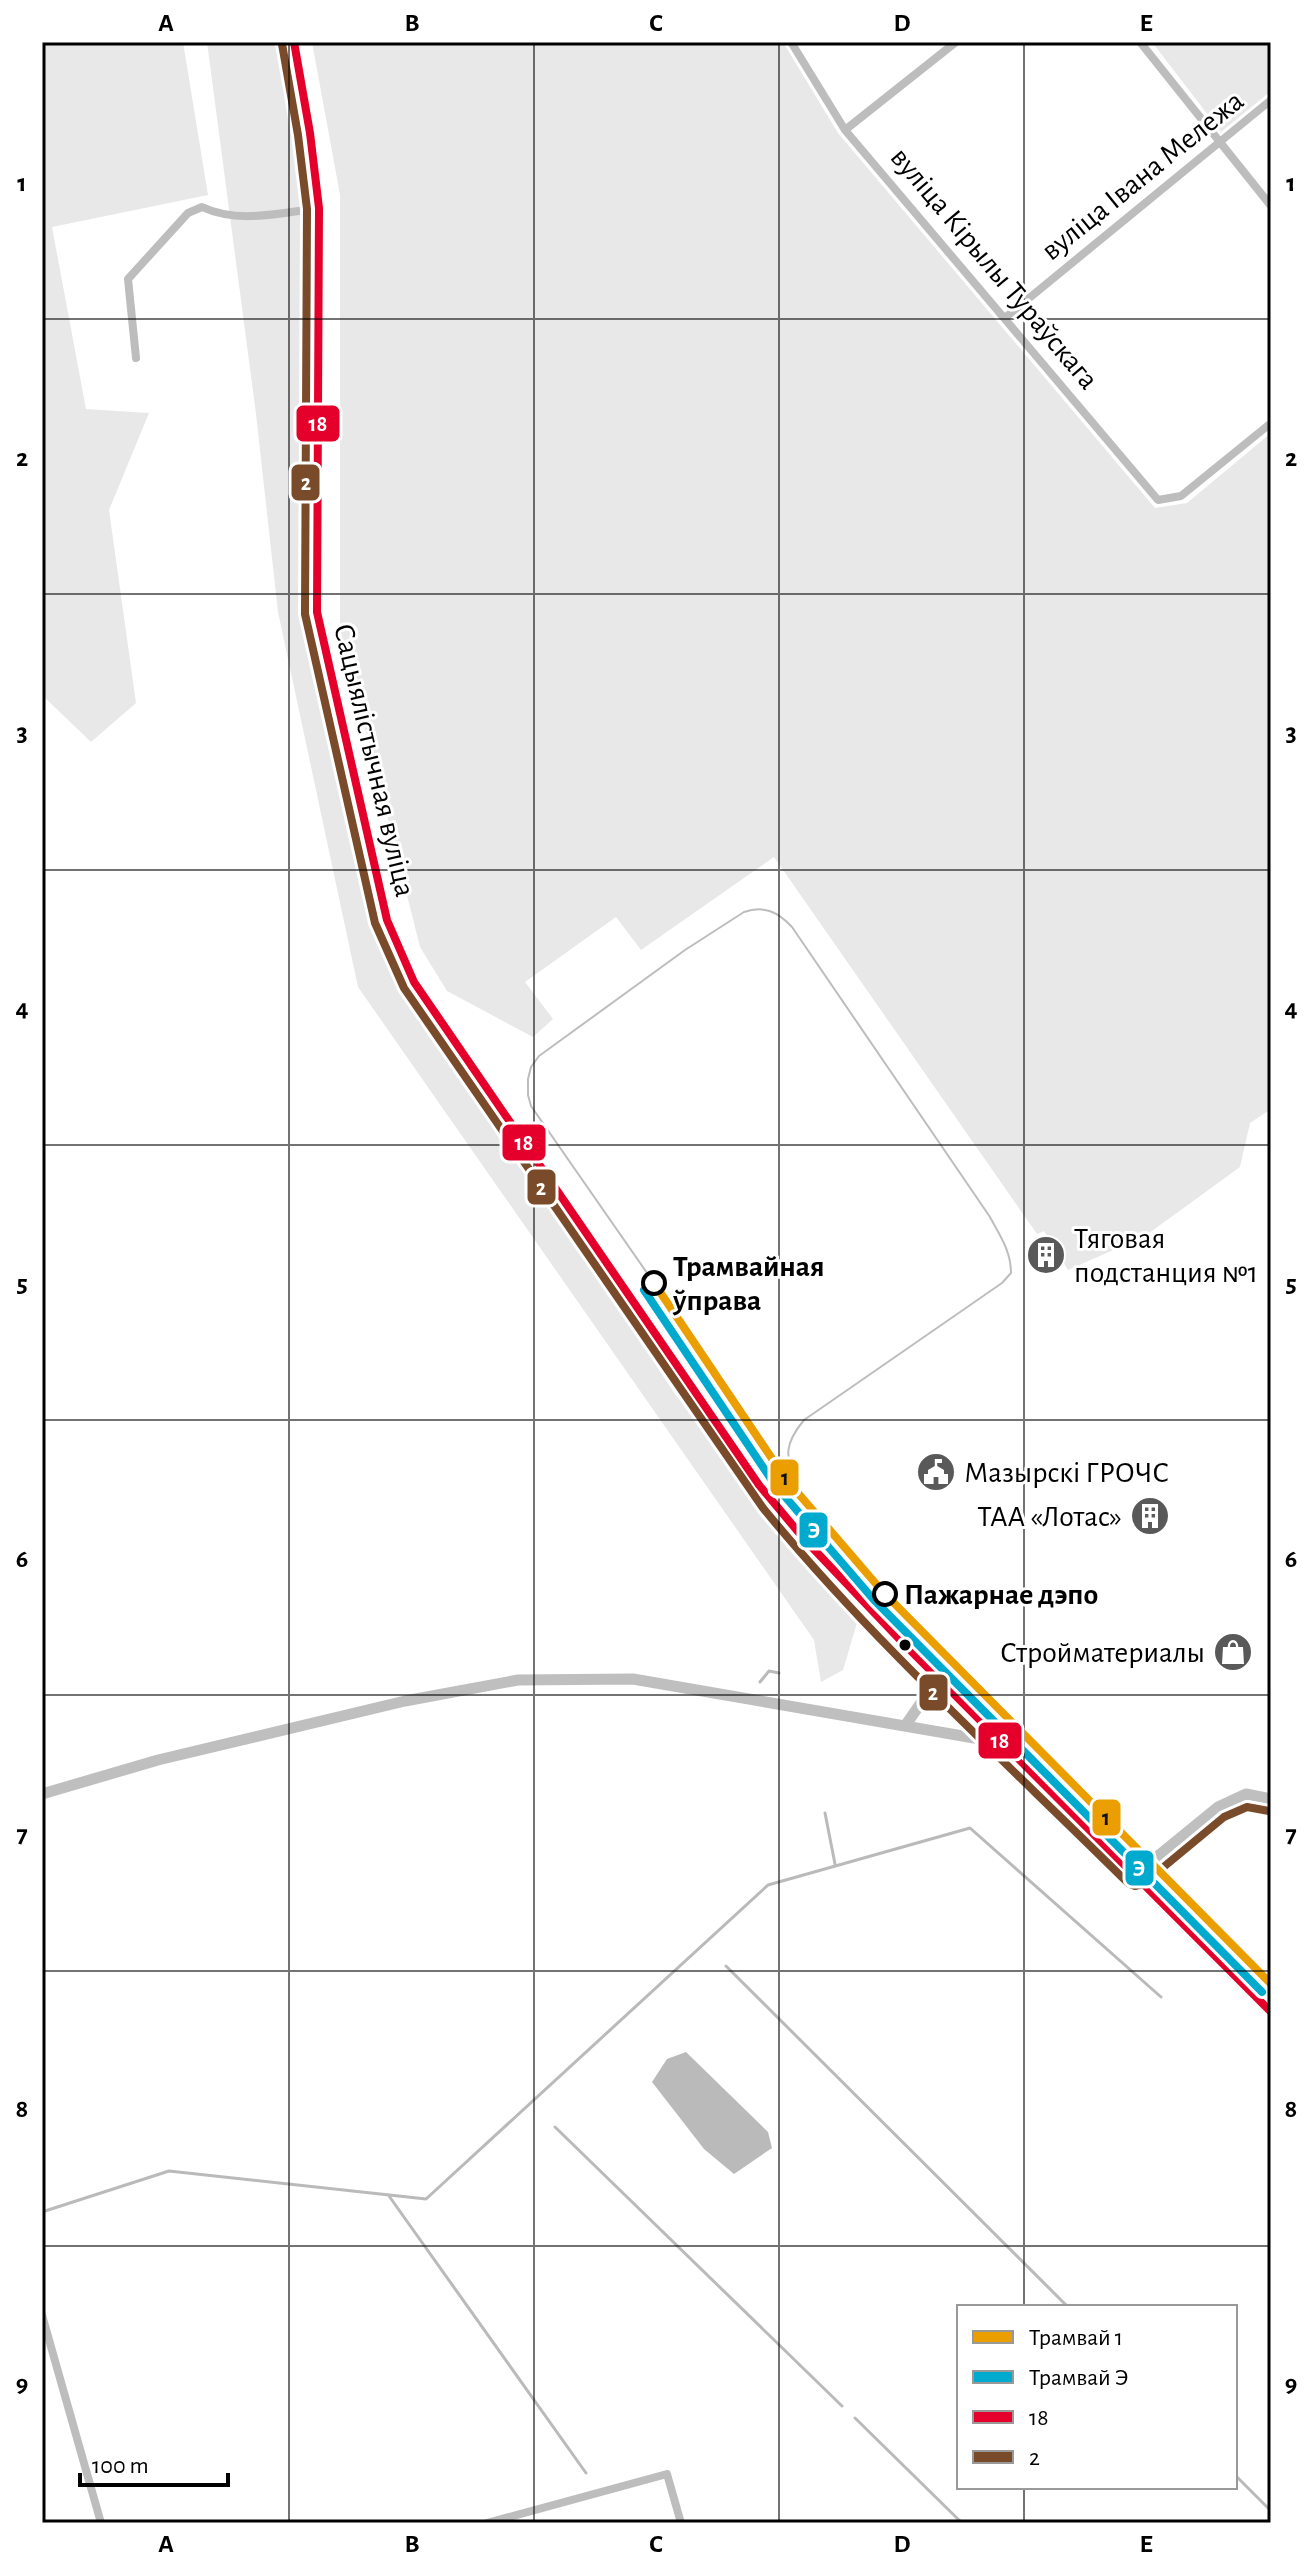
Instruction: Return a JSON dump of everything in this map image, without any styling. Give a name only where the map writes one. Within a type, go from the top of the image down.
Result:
[{"type":"main road","name":"Сацыялістычная вуліца","points":[[294,42],[319,208],[317,612],[323,651],[379,887],[399,951],[414,982],[759,1485],[805,1540],[931,1671],[1271,2012]]},
{"type":"main road","points":[[905,1726],[923,1700],[931,1671]]},
{"type":"main road","points":[[42,1794],[158,1760],[374,1708],[518,1680],[633,1679],[980,1739],[995,1733]]},
{"type":"main road","points":[[1136,1874],[1218,1807],[1246,1794],[1271,1799]]},
{"type":"street","name":"вуліца Кірылы Тураўскага","points":[[791,42],[845,130],[1158,500],[1181,496],[1271,423]]},
{"type":"street","points":[[845,130],[956,42]]},
{"type":"street","points":[[1140,42],[1271,206]]},
{"type":"street","name":"вуліца Івана Мележа","points":[[1006,317],[1271,100]]},
{"type":"street","points":[[136,358],[128,279],[188,213],[202,207],[216,214],[246,216],[319,208]]},
{"type":"street","points":[[42,2315],[46,2351],[101,2523]]},
{"type":"street","points":[[487,2523],[667,2474],[681,2523]]},
{"type":"shaded area","points":[[42,42],[183,42],[208,195],[52,227],[86,409],[149,413],[109,510],[136,703],[91,742],[42,695]]},
{"type":"shaded area","points":[[207,42],[279,42],[308,225],[305,610],[383,940],[408,988],[675,1394],[857,1623],[843,1670],[821,1682],[814,1640],[358,987],[278,612],[256,414]]},
{"type":"shaded area","points":[[312,42],[783,42],[838,133],[1155,508],[1187,503],[1271,433],[1271,1109],[1250,1123],[1240,1167],[1145,1236],[1068,1270],[1044,1231],[1037,1234],[774,857],[641,950],[616,917],[525,982],[553,1019],[533,1037],[447,991],[420,947],[340,629],[340,195]]},
{"type":"shaded area","points":[[1152,42],[1271,42],[1271,91],[1221,132]]},
{"type":"shaded area","points":[[686,2052],[768,2132],[772,2148],[734,2174],[704,2149],[652,2082],[667,2059]]},
{"type":"waterway","points":[[760,1682],[769,1671],[779,1673]]},
{"type":"waterway","points":[[825,1813],[835,1864]]},
{"type":"waterway","points":[[45,2211],[169,2171],[426,2199],[768,1885],[970,1828],[1161,1997]]},
{"type":"waterway","points":[[726,1966],[1066,2305]]},
{"type":"waterway","points":[[555,2127],[842,2406]]},
{"type":"waterway","points":[[389,2196],[586,2473]]},
{"type":"waterway","points":[[855,2418],[962,2523]]},
{"type":"waterway","points":[[1237,2477],[1271,2511]]},
{"type":"tram line","points":[[654,1283],[531,1106],[528,1095],[531,1067],[539,1056],[685,950],[744,912],[758,909],[770,911],[792,927],[990,1217],[1011,1265],[1011,1273],[1002,1283],[804,1420],[788,1450],[796,1484]]},
{"type":"tram line","name":"1","points":[[654,1283],[785,1478],[883,1592],[1271,1984]]},
{"type":"tram line","name":"Э","points":[[644,1290],[775,1485],[874,1600],[1262,1992]]},
{"type":"transit line","name":"18","points":[[294,42],[319,208],[317,612],[387,920],[414,982],[759,1485],[805,1540],[905,1645],[1271,2012]]},
{"type":"transit line","name":"2","points":[[282,44],[307,209],[305,614],[375,923],[404,988],[763,1508],[894,1653],[1128,1883],[1135,1886],[1143,1884],[1224,1817],[1247,1807],[1269,1811]]},
{"type":"place","name":"Тяговая подстанция №1","points":[[1046,1255]]},
{"type":"place","name":"Трамвайная ўправа","points":[[654,1283]]},
{"type":"place","name":"Мазырскі ГРОЧС","points":[[936,1472]]},
{"type":"place","name":"ТАА «Лотас»","points":[[1150,1516]]},
{"type":"place","name":"Пажарнае дэпо","points":[[885,1594]]},
{"type":"place","name":"Стройматериалы","points":[[1233,1652]]}]
